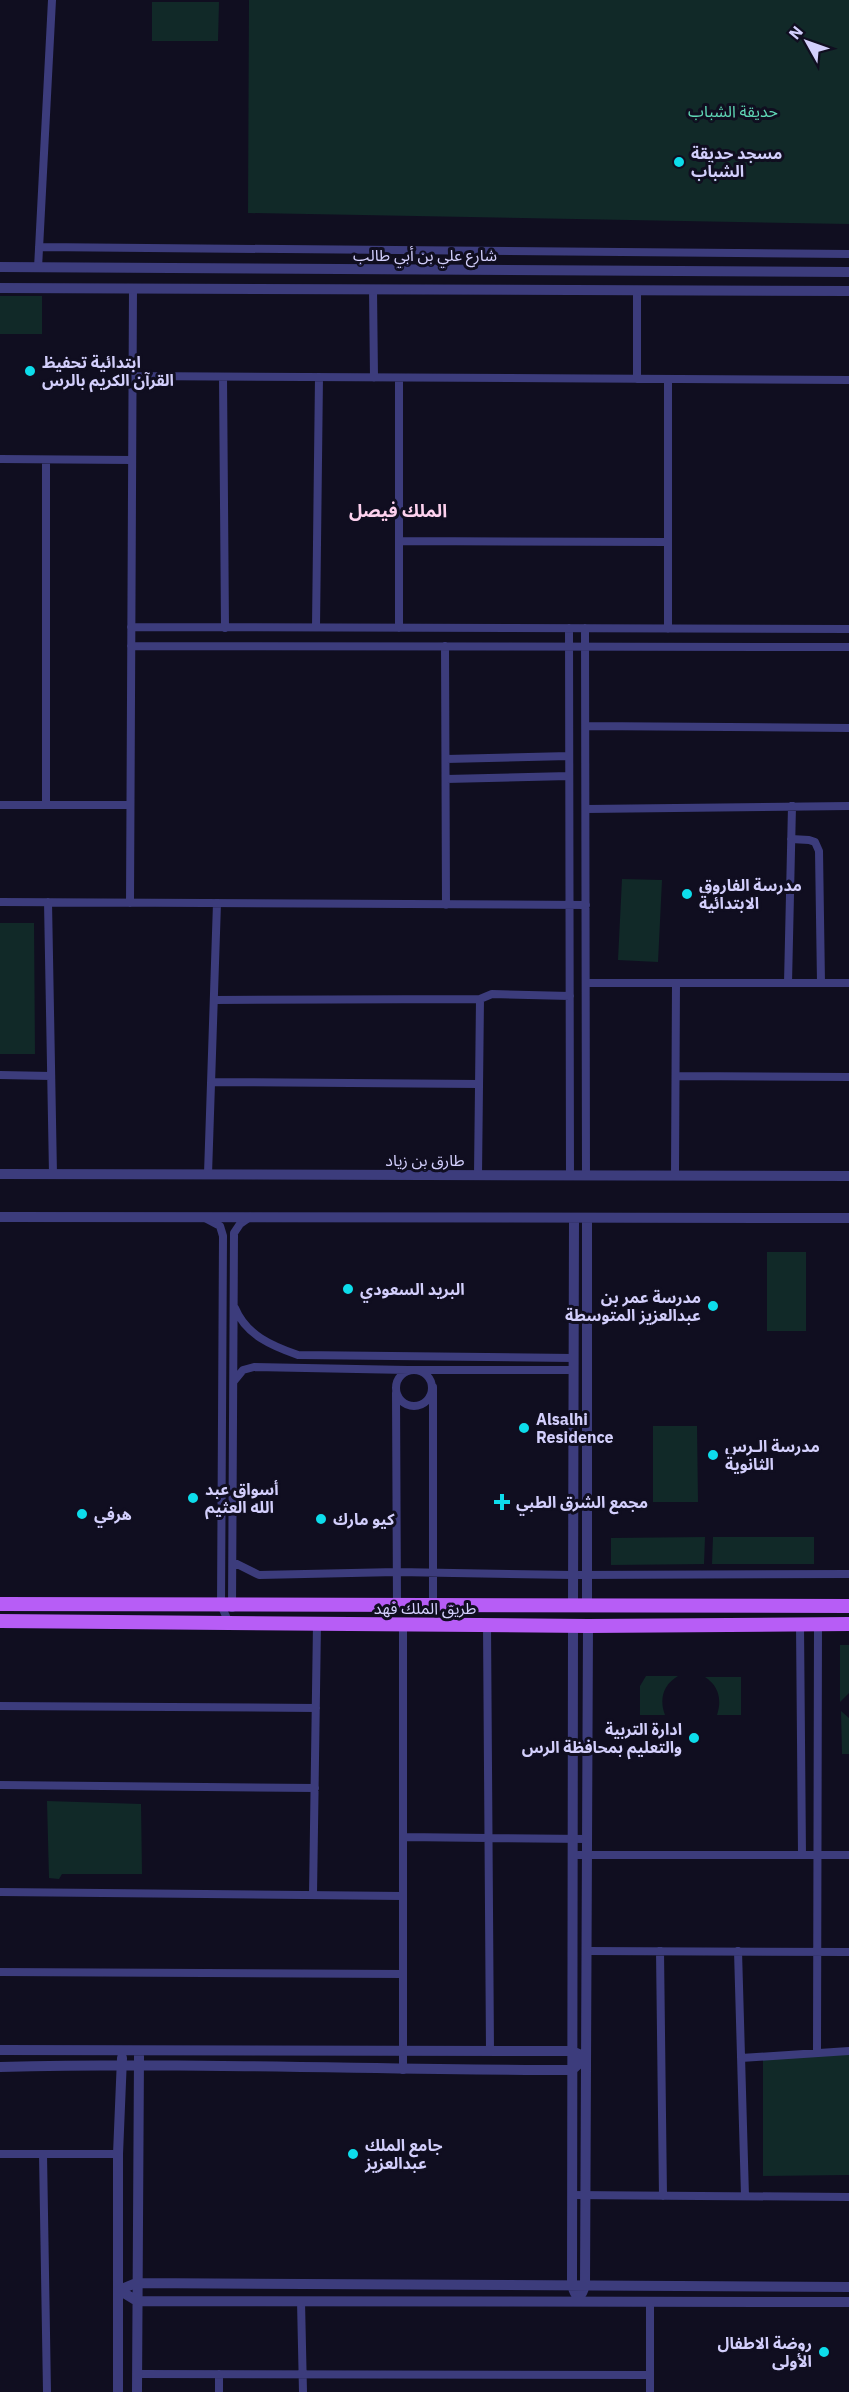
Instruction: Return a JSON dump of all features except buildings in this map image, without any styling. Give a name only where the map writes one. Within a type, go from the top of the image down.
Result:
[{"type":"main road","name":"طريق الملك فهد","points":[[0,1604],[849,1606]]},
{"type":"main road","name":"طريق الملك فهد","points":[[0,1621],[573,1626],[849,1624]]},
{"type":"street","points":[[38,268],[52,0]]},
{"type":"street","points":[[39,247],[849,254]]},
{"type":"street","name":"شارع علي بن أبي طالب","points":[[0,267],[849,272]]},
{"type":"street","points":[[0,288],[849,291]]},
{"type":"street","points":[[130,903],[133,288]]},
{"type":"street","points":[[373,289],[374,378]]},
{"type":"street","points":[[637,290],[637,379]]},
{"type":"street","points":[[132,376],[849,380]]},
{"type":"street","points":[[223,377],[225,628]]},
{"type":"street","points":[[316,627],[319,377]]},
{"type":"street","points":[[399,378],[399,628]]},
{"type":"street","points":[[668,379],[668,629]]},
{"type":"street","points":[[0,459],[132,460]]},
{"type":"street","points":[[46,459],[46,806]]},
{"type":"street","points":[[399,541],[668,542]]},
{"type":"street","points":[[131,627],[849,629]]},
{"type":"street","points":[[569,628],[570,1175]]},
{"type":"street","points":[[585,628],[586,1175]]},
{"type":"street","points":[[131,646],[849,647]]},
{"type":"street","points":[[445,646],[446,905]]},
{"type":"street","points":[[585,726],[849,728]]},
{"type":"street","points":[[446,759],[569,756]]},
{"type":"street","points":[[446,779],[569,776]]},
{"type":"street","points":[[0,805],[130,806]]},
{"type":"street","points":[[586,809],[849,806]]},
{"type":"street","points":[[788,983],[792,807]]},
{"type":"street","points":[[791,839],[815,842],[819,851],[821,983]]},
{"type":"street","points":[[0,902],[586,905]]},
{"type":"street","points":[[48,902],[53,1174]]},
{"type":"street","points":[[208,1174],[217,903]]},
{"type":"street","points":[[586,983],[849,983]]},
{"type":"street","points":[[675,1175],[676,983]]},
{"type":"street","points":[[214,1000],[480,999],[492,994],[570,996]]},
{"type":"street","points":[[478,1175],[480,999]]},
{"type":"street","points":[[0,1075],[51,1076]]},
{"type":"street","points":[[676,1076],[849,1077]]},
{"type":"street","points":[[211,1082],[479,1084]]},
{"type":"street","name":"طارق بن زياد","points":[[0,1174],[849,1176]]},
{"type":"street","points":[[0,1217],[849,1218]]},
{"type":"street","points":[[203,1217],[220,1226],[223,1236],[229,1623]]},
{"type":"street","points":[[227,1605],[233,1562],[234,1233],[240,1224],[250,1217]]},
{"type":"street","points":[[573,1606],[574,1218]]},
{"type":"street","points":[[587,1606],[588,1218]]},
{"type":"street","points":[[234,1306],[245,1325],[255,1335],[269,1344],[298,1355],[573,1358]]},
{"type":"street","points":[[399,1356],[431,1381],[432,1387],[433,1606]]},
{"type":"street","points":[[397,1605],[397,1381],[431,1356]]},
{"type":"street","points":[[234,1385],[243,1370],[254,1366],[414,1370],[573,1370]]},
{"type":"street","points":[[396,1393],[402,1403],[408,1406],[420,1406],[429,1399],[432,1387]]},
{"type":"street","points":[[233,1562],[259,1575],[397,1572],[573,1575],[849,1574]]},
{"type":"street","points":[[313,1895],[317,1624]]},
{"type":"street","points":[[403,2070],[404,1624]]},
{"type":"street","points":[[487,1625],[490,2051]]},
{"type":"street","points":[[800,1625],[802,1855]]},
{"type":"street","points":[[817,2053],[818,1625]]},
{"type":"street","points":[[573,1626],[572,2286],[579,2301]]},
{"type":"street","points":[[579,2301],[585,2286],[588,1626]]},
{"type":"street","points":[[0,1706],[316,1708]]},
{"type":"street","points":[[0,1785],[315,1788]]},
{"type":"street","points":[[403,1837],[587,1839]]},
{"type":"street","points":[[572,1855],[849,1855]]},
{"type":"street","points":[[0,1892],[403,1896]]},
{"type":"street","points":[[587,1951],[849,1952]]},
{"type":"street","points":[[660,1951],[663,2196]]},
{"type":"street","points":[[738,1951],[745,2196]]},
{"type":"street","points":[[0,1972],[403,1974]]},
{"type":"street","points":[[118,2392],[118,2154],[122,2049]]},
{"type":"street","points":[[137,2392],[139,2049]]},
{"type":"street","points":[[0,2050],[572,2051],[586,2056]]},
{"type":"street","points":[[741,2058],[849,2051]]},
{"type":"street","points":[[0,2067],[138,2064],[403,2070],[572,2070],[586,2056]]},
{"type":"street","points":[[0,2154],[118,2154]]},
{"type":"street","points":[[43,2154],[47,2392]]},
{"type":"street","points":[[572,2195],[849,2197]]},
{"type":"street","points":[[119,2290],[136,2283],[849,2287]]},
{"type":"street","points":[[119,2290],[137,2301],[849,2302]]},
{"type":"street","points":[[301,2301],[303,2392]]},
{"type":"street","points":[[650,2392],[651,2302]]},
{"type":"street","points":[[137,2374],[650,2375]]},
{"type":"street","points":[[219,2374],[219,2392]]},
{"type":"green space","name":"حديقة الشباب","points":[[249,0],[849,0],[849,224],[248,213]]},
{"type":"green space","points":[[152,2],[219,2],[218,41],[152,41]]},
{"type":"green space","points":[[0,296],[42,296],[42,334],[0,334]]},
{"type":"green space","points":[[622,879],[662,880],[658,962],[618,960]]},
{"type":"green space","points":[[0,923],[34,923],[35,1054],[0,1054]]},
{"type":"green space","points":[[767,1252],[806,1252],[806,1331],[767,1331]]},
{"type":"green space","points":[[653,1426],[697,1426],[698,1502],[653,1502]]},
{"type":"green space","points":[[705,1537],[704,1564],[611,1565],[611,1538]]},
{"type":"green space","points":[[713,1537],[814,1537],[814,1564],[712,1564]]},
{"type":"green space","points":[[840,1645],[849,1645],[849,1693],[840,1702]]},
{"type":"green space","points":[[646,1676],[678,1676],[669,1684],[664,1693],[662,1703],[665,1715],[640,1715],[640,1686]]},
{"type":"green space","points":[[705,1677],[741,1677],[741,1715],[717,1715],[718,1694]]},
{"type":"green space","points":[[841,1711],[849,1718],[849,1754],[842,1754]]},
{"type":"green space","points":[[47,1801],[141,1804],[142,1874],[62,1874],[59,1879],[49,1878]]},
{"type":"green space","points":[[849,2054],[849,2175],[763,2176],[763,2060]]},
{"type":"place","name":"مسجد حديقة الشباب","points":[[679,162]]},
{"type":"place","name":"ابتدائية تحفيظ القرآن الكريم بالرس","points":[[30,371]]},
{"type":"place","name":"مدرسة الفاروق الابتدائية","points":[[687,894]]},
{"type":"place","name":"البريد السعودي","points":[[348,1289]]},
{"type":"place","name":"مدرسة عمر بن عبدالعزيز المتوسطة","points":[[713,1306]]},
{"type":"place","name":"Alsalhi Residence","points":[[524,1428]]},
{"type":"place","name":"مدرسة الـرس الثانوية","points":[[713,1455]]},
{"type":"place","name":"أسواق عبد الله العثيم","points":[[193,1498]]},
{"type":"place","name":"مجمع الشرق الطبي","points":[[502,1502]]},
{"type":"place","name":"هرفي","points":[[82,1514]]},
{"type":"place","name":"كيو مارك","points":[[321,1519]]},
{"type":"place","name":"ادارة التربية والتعليم بمحافظة الرس","points":[[694,1738]]},
{"type":"place","name":"جامع الملك عبدالعزيز","points":[[353,2154]]},
{"type":"place","name":"روضة الاطفال الأولى","points":[[824,2352]]},
{"type":"district","name":"الملك فيصل","points":[[398,510]]}]
